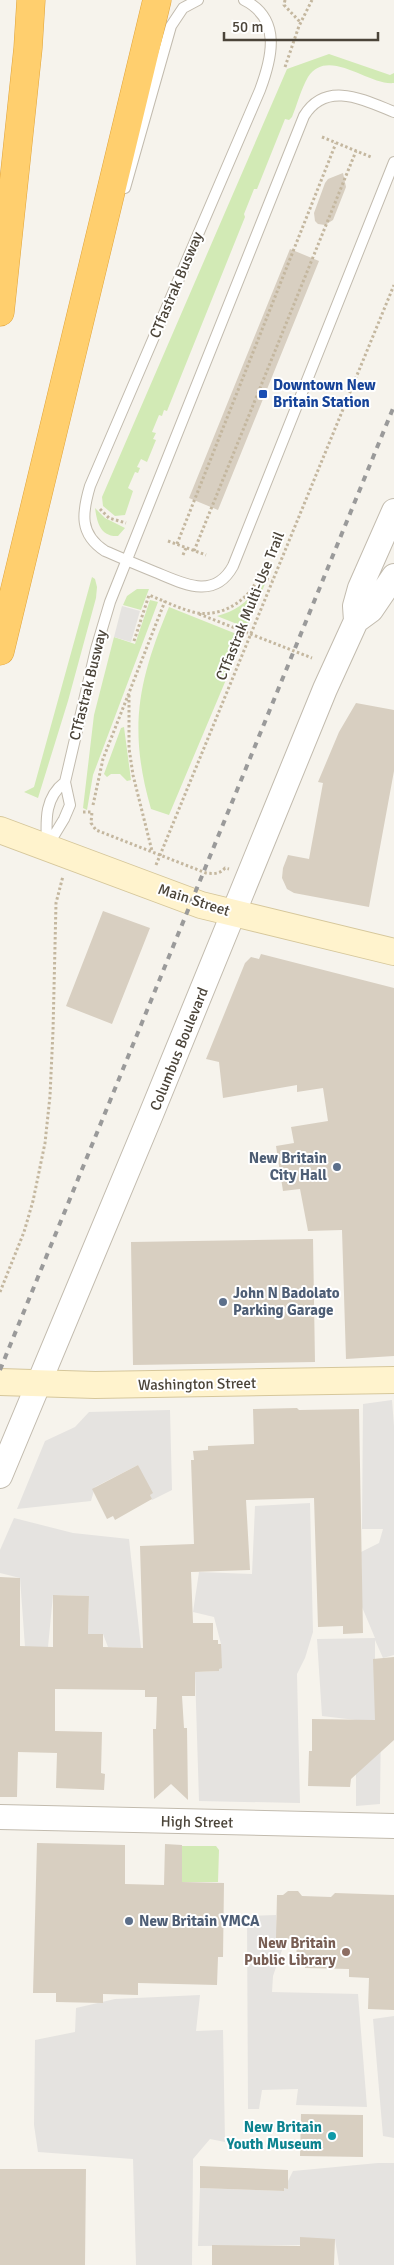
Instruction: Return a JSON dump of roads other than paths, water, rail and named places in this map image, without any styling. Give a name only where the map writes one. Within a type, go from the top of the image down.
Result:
[{"type":"highway","points":[[0,312],[28,48],[31,0]]},
{"type":"highway","points":[[28,48],[38,0]]},
{"type":"highway","points":[[0,651],[157,0]]},
{"type":"main road","name":"Main Street","points":[[11,834],[185,899],[234,914],[394,952]]},
{"type":"main road","name":"Washington Street","points":[[0,1382],[95,1385],[394,1380]]},
{"type":"street","name":"Columbus Boulevard","points":[[0,1476],[325,690],[356,621],[355,606],[360,588],[394,511]]},
{"type":"street","name":"Columbus Boulevard","points":[[356,621],[371,610],[394,576]]},
{"type":"street","name":"High Street","points":[[0,1817],[394,1826]]},
{"type":"lane","points":[[122,197],[170,26],[183,8],[198,0]]},
{"type":"lane","name":"CTfastrak Busway","points":[[244,0],[260,11],[269,30],[271,51],[265,75],[87,498],[85,523],[90,540],[105,551],[125,560],[196,587],[212,586],[220,582],[229,572],[394,162]]},
{"type":"lane","name":"CTfastrak Busway","points":[[46,848],[64,819],[70,805],[65,782],[96,649],[125,560],[308,108],[321,99],[335,95],[360,98],[394,112]]},
{"type":"lane","points":[[78,326],[116,216]]},
{"type":"lane","name":"CTfastrak Busway","points":[[46,848],[46,812],[54,792],[65,782]]},
{"type":"railway","points":[[0,1370],[394,406]]},
{"type":"place","name":"Downtown New Britain Station","points":[[263,394]]},
{"type":"place","name":"New Britain City Hall","points":[[337,1167]]},
{"type":"place","name":"John N Badolato Parking Garage","points":[[223,1302]]},
{"type":"place","name":"New Britain YMCA","points":[[129,1921]]},
{"type":"place","name":"New Britain Public Library","points":[[346,1952]]},
{"type":"place","name":"New Britain Youth Museum","points":[[332,2136]]}]
